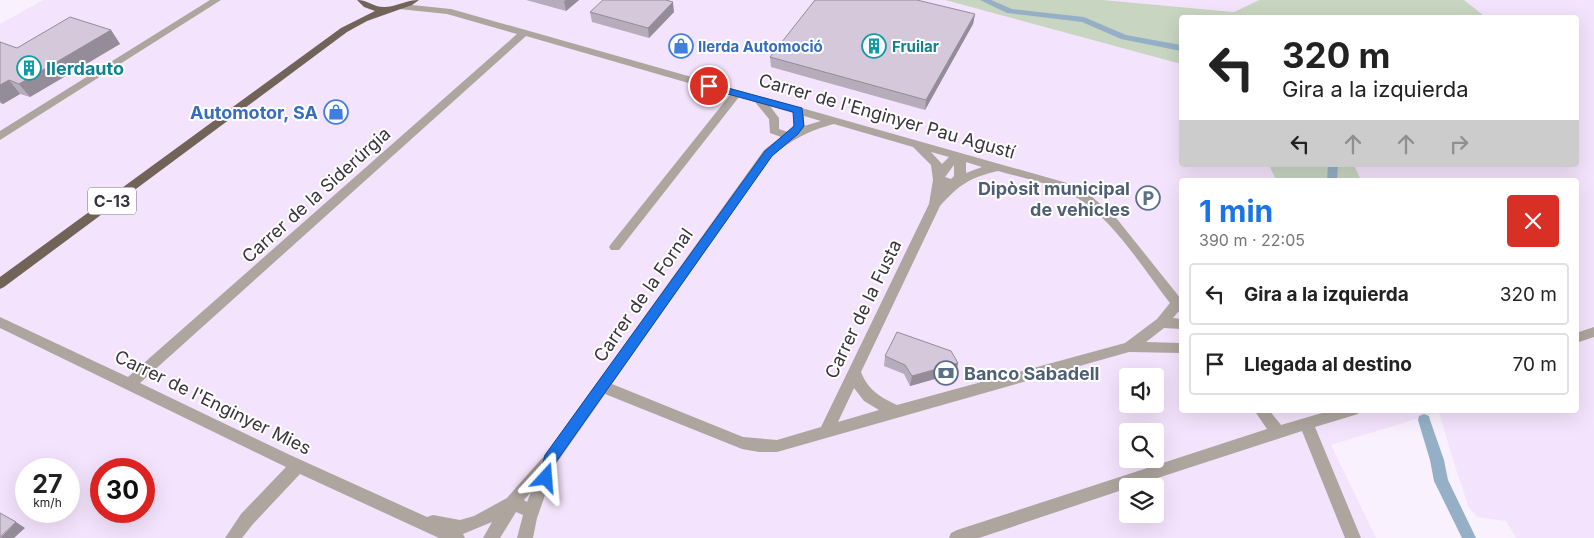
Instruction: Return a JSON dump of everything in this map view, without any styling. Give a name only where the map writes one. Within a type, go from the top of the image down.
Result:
[{"type":"main road","name":"C-13","points":[[0,284],[344,30],[364,19],[390,9],[402,7],[414,0]]},
{"type":"main road","name":"C-13","points":[[344,30],[357,14],[363,1],[374,8],[390,9]]},
{"type":"street","points":[[0,136],[216,0]]},
{"type":"street","name":"Carrer de l'Enginyer Pau Agustí","points":[[430,0],[448,10]]},
{"type":"street","name":"Carrer de l'Enginyer Pau Agustí","points":[[402,7],[448,10],[736,94],[1063,186],[1086,198],[1113,222],[1179,306]]},
{"type":"street","name":"Carrer de la Siderúrgia","points":[[130,383],[524,32]]},
{"type":"street","points":[[615,247],[736,94]]},
{"type":"street","points":[[759,100],[774,118],[774,131]]},
{"type":"street","points":[[774,131],[783,120],[798,110]]},
{"type":"street","points":[[774,131],[790,136],[799,126],[798,110]]},
{"type":"street","name":"Carrer de la Fornal","points":[[491,538],[512,503],[550,460],[768,153],[790,136],[813,126],[835,121]]},
{"type":"street","name":"Carrer de la Fornal","points":[[768,153],[774,131]]},
{"type":"street","name":"Carrer de la Fusta","points":[[915,143],[936,164],[938,179],[935,204]]},
{"type":"street","points":[[954,184],[938,179],[946,166],[960,156]]},
{"type":"street","name":"Carrer de la Fusta","points":[[826,431],[935,204],[954,184],[961,173],[960,156]]},
{"type":"street","name":"Carrer de la Fusta","points":[[954,184],[976,172],[999,167]]},
{"type":"street","points":[[1129,347],[1162,323],[1179,306]]},
{"type":"street","name":"Carrer de l'Enginyer Mies","points":[[0,322],[130,383],[297,466],[457,538]]},
{"type":"street","points":[[1162,323],[1179,324]]},
{"type":"street","points":[[1579,337],[1594,332]]},
{"type":"street","points":[[603,387],[742,442],[759,446],[777,446],[1129,347],[1179,344]]},
{"type":"street","points":[[854,372],[858,386],[866,396],[896,411]]},
{"type":"street","points":[[1263,413],[1278,432]]},
{"type":"street","points":[[957,538],[1278,432],[1343,413]]},
{"type":"street","points":[[1306,424],[1353,538]]},
{"type":"street","name":"Carrer de la Fornal","points":[[525,538],[527,523],[546,478],[550,460]]},
{"type":"street","points":[[233,538],[297,466]]},
{"type":"street","points":[[408,517],[460,527],[477,522],[512,503],[532,511]]},
{"type":"street","name":"Carrer de l'Enginyer Mies","points":[[408,517],[434,538]]},
{"type":"shaded area","points":[[43,0],[945,0],[1179,63],[1179,167],[1270,167],[1275,178],[1179,178],[1179,413],[1436,413],[1331,445],[1376,538],[0,538],[0,24]]},
{"type":"shaded area","points":[[1103,0],[1259,0],[1234,12]]},
{"type":"shaded area","points":[[1464,0],[1594,0],[1594,538],[1516,538],[1506,521],[1477,517],[1469,508],[1439,413],[1579,413],[1579,178],[1360,178],[1355,167],[1579,167],[1579,15],[1483,15]]},
{"type":"green space","points":[[945,0],[1103,0],[1234,12],[1259,0],[1464,0],[1483,15],[1179,15],[1179,63]]},
{"type":"green space","points":[[1270,167],[1355,167],[1360,178],[1275,178]]},
{"type":"building","points":[[603,0],[666,0],[673,2],[648,28],[590,12]]},
{"type":"building","name":"Fruilar","points":[[815,0],[917,0],[975,14],[926,100],[770,57]]},
{"type":"building","points":[[70,17],[111,30],[19,84],[9,80],[0,85],[0,42],[17,48]]},
{"type":"building","points":[[897,332],[951,351],[958,363],[912,376],[905,365],[885,356]]},
{"type":"building","points":[[0,513],[15,523],[0,537]]},
{"type":"waterway","points":[[984,0],[1010,11],[1084,20],[1124,37],[1179,48]]},
{"type":"waterway","points":[[1332,178],[1333,167]]},
{"type":"waterway","points":[[1424,420],[1437,460],[1441,481],[1469,538]]},
{"type":"place","name":"Ilerda Automoció","points":[[681,46]]},
{"type":"place","name":"Fruilar","points":[[874,46]]},
{"type":"place","name":"Ilerdauto","points":[[29,68]]},
{"type":"place","name":"Automotor, SA","points":[[336,112]]},
{"type":"place","name":"Dipòsit municipal de vehicles","points":[[1148,198]]},
{"type":"place","name":"Banco Sabadell","points":[[946,373]]},
{"type":"route","points":[[546,478],[550,460],[768,153],[795,132],[799,126],[798,110],[709,86]]}]
